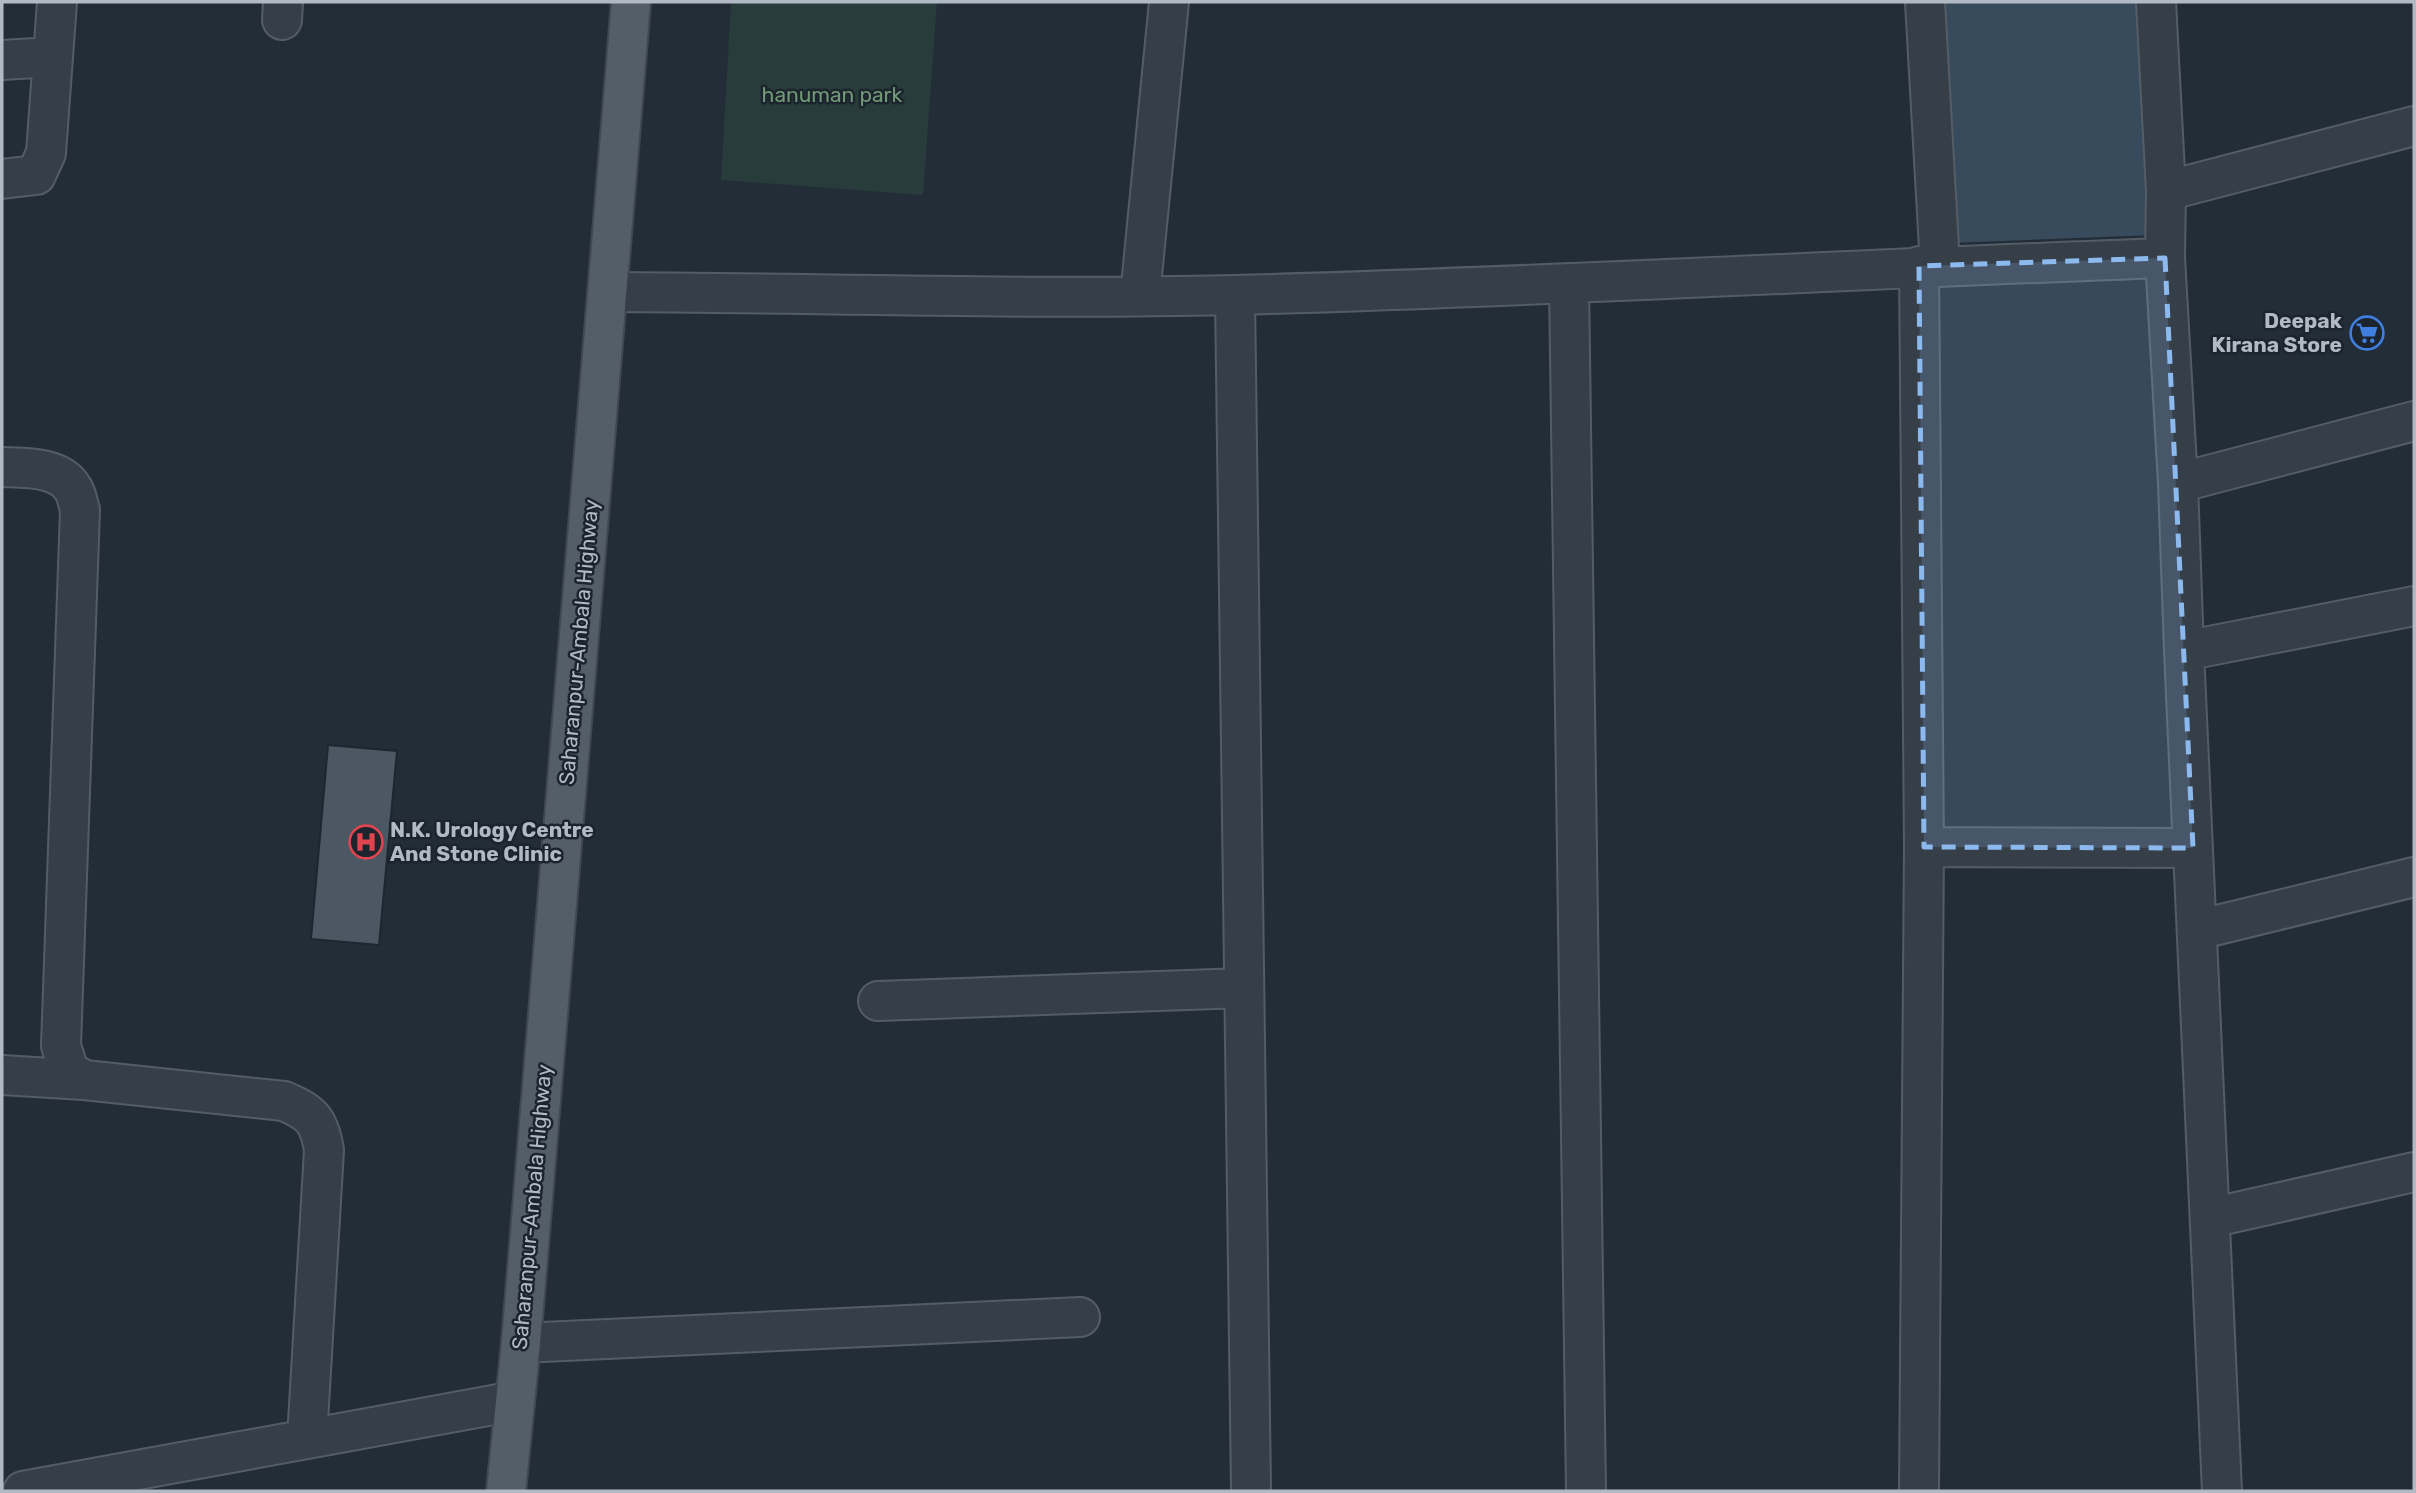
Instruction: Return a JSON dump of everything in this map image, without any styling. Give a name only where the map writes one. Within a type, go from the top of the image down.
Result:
[{"type":"main road","name":"Saharanpur-Ambala Highway","points":[[506,1491],[521,1343],[631,2]]},
{"type":"street","points":[[2,180],[36,175],[43,164],[57,2]]},
{"type":"street","points":[[1140,296],[1169,2]]},
{"type":"street","points":[[1919,1491],[1930,266],[1925,2]]},
{"type":"street","points":[[2156,2],[2166,191],[2165,258],[2178,483],[2222,1491]]},
{"type":"street","points":[[2,60],[52,57]]},
{"type":"street","points":[[2166,191],[2414,126]]},
{"type":"street","points":[[608,292],[911,297],[1236,295],[2165,258]]},
{"type":"street","points":[[1569,283],[1586,1491]]},
{"type":"street","points":[[1236,295],[1251,1491]]},
{"type":"street","points":[[2178,483],[2414,421]]},
{"type":"street","points":[[2,467],[37,469],[59,475],[73,488],[80,510],[61,1046],[69,1070],[85,1080]]},
{"type":"street","points":[[2184,651],[2414,606]]},
{"type":"street","points":[[1924,847],[2193,848]]},
{"type":"street","points":[[2197,930],[2414,877]]},
{"type":"street","points":[[878,1000],[1244,988]]},
{"type":"street","points":[[2,1074],[284,1101],[308,1112],[320,1130],[324,1150],[307,1439]]},
{"type":"street","points":[[2210,1218],[2414,1172]]},
{"type":"street","points":[[521,1343],[1080,1317]]},
{"type":"street","points":[[23,1491],[515,1401]]},
{"type":"highlighted area","points":[[2165,258],[2193,848],[1924,847],[1919,266]]},
{"type":"green space","name":"hanuman park","points":[[731,2],[937,2],[923,195],[721,180]]},
{"type":"water","points":[[1933,2],[2144,2],[2155,235],[1949,243]]},
{"type":"building","points":[[328,745],[397,751],[379,945],[311,939]]},
{"type":"place","name":"Deepak Kirana Store","points":[[2367,333]]},
{"type":"place","name":"N.K. Urology Centre And Stone Clinic","points":[[366,842]]}]
